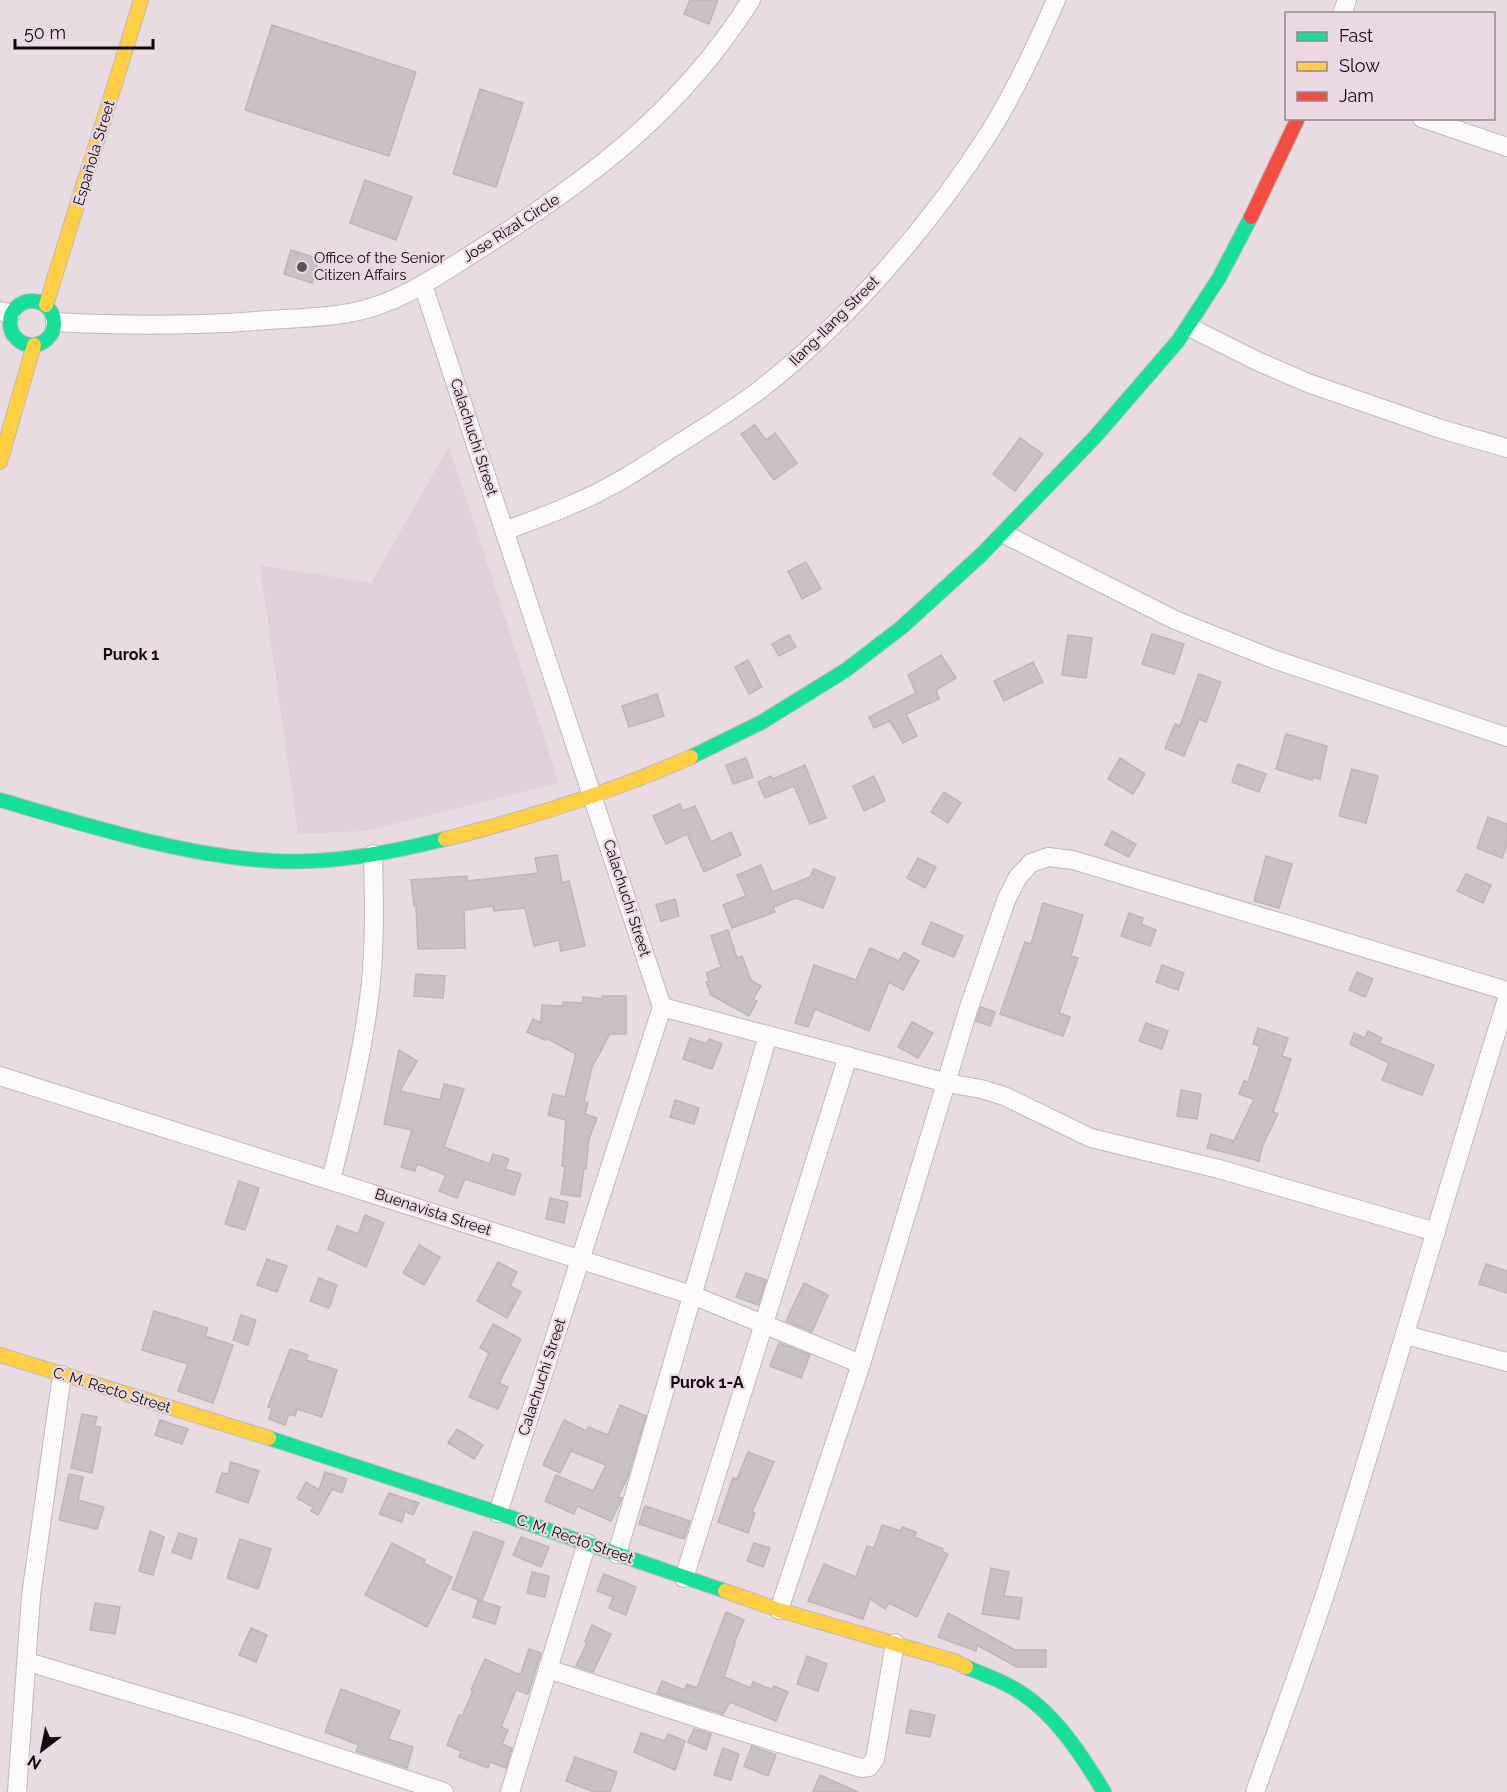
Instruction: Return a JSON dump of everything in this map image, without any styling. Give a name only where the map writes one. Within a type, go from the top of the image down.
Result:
[{"type":"street","name":"Española Street","points":[[46,305],[141,0]]},
{"type":"street","name":"Jose Rizal Circle","points":[[55,322],[168,325],[314,317],[355,312],[388,301],[423,285],[555,200],[637,136],[682,93],[710,59],[751,0]]},
{"type":"street","name":"Ilang-Ilang Street","points":[[505,531],[574,504],[614,484],[762,388],[806,351],[873,283],[959,177],[992,129],[1056,0]]},
{"type":"street","points":[[0,800],[110,832],[159,843],[231,856],[282,861],[329,860],[373,854],[491,827],[593,795],[699,755],[784,710],[847,670],[898,630],[1004,534],[1137,392],[1189,327],[1218,278],[1297,120]]},
{"type":"street","points":[[1428,120],[1507,147]]},
{"type":"street","name":"Calachuchi Street","points":[[423,285],[662,1007],[498,1513]]},
{"type":"street","points":[[32,295],[46,305],[54,316],[55,322],[51,335],[41,344],[17,346],[6,312],[32,295]]},
{"type":"street","points":[[1189,327],[1257,361],[1308,383],[1441,429],[1507,448]]},
{"type":"street","points":[[0,462],[34,345]]},
{"type":"street","points":[[1004,534],[1175,620],[1273,659],[1507,737]]},
{"type":"street","points":[[331,1180],[357,1078],[371,983],[374,928],[373,854]]},
{"type":"street","points":[[779,1610],[861,1364],[968,1010],[1007,898],[1018,877],[1031,863],[1048,857],[1073,860],[1507,992]]},
{"type":"street","points":[[1255,1792],[1329,1581],[1507,999]]},
{"type":"street","points":[[662,1007],[947,1083],[981,1089],[1004,1096],[1091,1138],[1219,1169],[1436,1232]]},
{"type":"street","points":[[616,1554],[768,1035]]},
{"type":"street","points":[[684,1578],[848,1056]]},
{"type":"street","name":"Buenavista Street","points":[[0,1076],[692,1295],[861,1364]]},
{"type":"street","points":[[1406,1335],[1507,1362]]},
{"type":"street","name":"C. M. Recto Street","points":[[0,1355],[62,1376],[228,1425],[498,1513],[779,1610],[954,1661],[1014,1688],[1037,1705],[1084,1759],[1104,1792]]},
{"type":"street","points":[[17,1792],[31,1596],[62,1376]]},
{"type":"street","points":[[510,1792],[586,1543]]},
{"type":"street","points":[[548,1668],[704,1720],[861,1768],[868,1767],[875,1759],[895,1644]]},
{"type":"street","points":[[28,1662],[239,1725],[444,1792]]},
{"type":"shaded area","points":[[449,446],[559,783],[366,831],[298,834],[260,565],[371,583]]},
{"type":"building","points":[[690,0],[718,0],[709,24],[684,14]]},
{"type":"building","points":[[272,25],[416,72],[389,156],[245,110]]},
{"type":"building","points":[[480,89],[523,103],[496,187],[453,174]]},
{"type":"building","points":[[365,180],[412,197],[396,240],[350,223]]},
{"type":"building","name":"Office of the Senior Citizen Affairs","points":[[291,250],[319,259],[312,283],[284,274]]},
{"type":"building","points":[[755,425],[766,440],[775,433],[797,463],[774,480],[741,434]]},
{"type":"building","points":[[1020,438],[1043,454],[1015,491],[993,474]]},
{"type":"building","points":[[806,562],[821,589],[802,599],[788,571]]},
{"type":"building","points":[[1152,634],[1184,644],[1174,674],[1142,664]]},
{"type":"building","points":[[789,635],[796,647],[779,656],[772,644]]},
{"type":"building","points":[[1068,635],[1092,638],[1086,678],[1062,675]]},
{"type":"building","points":[[941,655],[956,678],[936,690],[939,699],[906,714],[917,736],[903,743],[890,721],[874,728],[869,717],[916,693],[908,675]]},
{"type":"building","points":[[748,660],[762,687],[749,694],[735,667]]},
{"type":"building","points":[[1033,662],[1043,682],[1004,701],[994,681]]},
{"type":"building","points":[[1199,674],[1221,682],[1206,722],[1199,719],[1184,756],[1165,748],[1175,724],[1180,726]]},
{"type":"building","points":[[657,694],[664,716],[629,727],[622,706]]},
{"type":"building","points":[[1286,734],[1327,746],[1320,779],[1313,777],[1312,780],[1276,769]]},
{"type":"building","points":[[746,758],[753,777],[733,784],[726,765]]},
{"type":"building","points":[[1120,758],[1145,774],[1133,794],[1108,779]]},
{"type":"building","points":[[1238,764],[1266,774],[1259,792],[1232,782]]},
{"type":"building","points":[[805,765],[826,818],[810,824],[794,786],[765,798],[758,782],[771,776],[773,779]]},
{"type":"building","points":[[1352,769],[1378,776],[1366,823],[1339,816]]},
{"type":"building","points":[[874,776],[885,801],[864,811],[853,786]]},
{"type":"building","points":[[944,792],[961,803],[948,823],[931,812]]},
{"type":"building","points":[[680,804],[683,811],[695,806],[711,842],[731,832],[741,855],[704,872],[687,834],[666,844],[653,816]]},
{"type":"building","points":[[1488,817],[1507,824],[1507,845],[1502,858],[1477,848]]},
{"type":"building","points":[[1112,831],[1136,844],[1129,857],[1105,845]]},
{"type":"building","points":[[557,855],[562,883],[569,881],[585,946],[561,951],[559,940],[534,946],[525,908],[494,911],[493,906],[464,910],[465,948],[418,949],[416,906],[414,906],[411,880],[467,876],[467,881],[538,873],[535,858]]},
{"type":"building","points":[[1266,856],[1292,864],[1279,908],[1254,901]]},
{"type":"building","points":[[918,858],[936,867],[925,888],[907,878]]},
{"type":"building","points":[[761,865],[772,892],[810,877],[814,869],[835,878],[823,908],[796,898],[773,907],[775,912],[732,928],[723,905],[746,896],[737,875]]},
{"type":"building","points":[[1466,874],[1491,885],[1483,903],[1457,891]]},
{"type":"building","points":[[675,899],[679,916],[661,921],[656,905]]},
{"type":"building","points":[[1043,903],[1083,915],[1071,956],[1078,958],[1059,1013],[1070,1017],[1063,1036],[1000,1014],[1025,942],[1031,944]]},
{"type":"building","points":[[1129,913],[1143,918],[1141,924],[1156,930],[1150,946],[1121,936]]},
{"type":"building","points":[[931,922],[963,936],[954,957],[922,944]]},
{"type":"building","points":[[728,930],[737,958],[742,956],[751,980],[761,986],[753,999],[757,1001],[749,1016],[711,995],[706,982],[709,981],[706,973],[721,967],[711,936]]},
{"type":"building","points":[[870,948],[899,961],[904,952],[919,961],[903,990],[889,982],[869,1031],[815,1009],[808,1027],[795,1023],[814,965],[856,980]]},
{"type":"building","points":[[1162,965],[1184,973],[1178,990],[1156,982]]},
{"type":"building","points":[[1357,972],[1373,979],[1365,997],[1349,990]]},
{"type":"building","points":[[416,974],[445,976],[443,998],[414,996]]},
{"type":"building","points":[[602,996],[626,996],[626,1034],[610,1034],[592,1067],[584,1101],[588,1103],[585,1114],[597,1118],[589,1139],[580,1197],[561,1194],[565,1167],[562,1166],[566,1120],[548,1115],[553,1094],[565,1097],[576,1054],[546,1038],[545,1040],[527,1032],[533,1019],[541,1023],[542,1005],[563,1006],[563,1002],[583,1003],[583,997],[603,999]]},
{"type":"building","points":[[981,1007],[995,1012],[990,1026],[976,1021]]},
{"type":"building","points":[[912,1022],[933,1033],[918,1058],[898,1047]]},
{"type":"building","points":[[1146,1023],[1168,1031],[1162,1049],[1139,1041]]},
{"type":"building","points":[[1258,1028],[1288,1038],[1282,1056],[1291,1059],[1273,1112],[1278,1114],[1262,1147],[1259,1161],[1207,1148],[1211,1134],[1234,1141],[1254,1099],[1239,1094],[1244,1081],[1248,1082],[1260,1046],[1253,1044]]},
{"type":"building","points":[[1368,1031],[1382,1038],[1379,1043],[1434,1065],[1422,1095],[1382,1080],[1389,1063],[1350,1044],[1354,1033],[1365,1038]]},
{"type":"building","points":[[690,1038],[707,1044],[709,1039],[722,1044],[712,1069],[683,1059]]},
{"type":"building","points":[[399,1050],[417,1061],[400,1091],[440,1100],[444,1084],[464,1089],[444,1147],[490,1164],[493,1154],[509,1159],[505,1169],[521,1174],[514,1195],[465,1179],[457,1198],[439,1191],[446,1175],[417,1164],[415,1171],[401,1167],[412,1130],[384,1124]]},
{"type":"building","points":[[1181,1090],[1201,1094],[1197,1119],[1177,1116]]},
{"type":"building","points":[[675,1100],[699,1108],[694,1124],[670,1117]]},
{"type":"building","points":[[239,1181],[259,1188],[245,1230],[225,1224]]},
{"type":"building","points":[[550,1198],[568,1202],[564,1223],[546,1219]]},
{"type":"building","points":[[365,1215],[384,1223],[366,1267],[328,1249],[337,1226],[358,1234]]},
{"type":"building","points":[[419,1245],[440,1257],[424,1285],[403,1273]]},
{"type":"building","points":[[267,1259],[287,1266],[277,1292],[257,1285]]},
{"type":"building","points":[[498,1262],[517,1272],[510,1286],[521,1292],[507,1318],[477,1301]]},
{"type":"building","points":[[1486,1264],[1507,1271],[1507,1293],[1479,1284]]},
{"type":"building","points":[[746,1273],[766,1280],[758,1305],[736,1297]]},
{"type":"building","points":[[319,1278],[337,1285],[329,1308],[310,1301]]},
{"type":"building","points":[[804,1283],[828,1295],[812,1332],[786,1321]]},
{"type":"building","points":[[154,1311],[208,1328],[205,1336],[233,1345],[213,1403],[178,1391],[188,1364],[142,1350]]},
{"type":"building","points":[[241,1315],[256,1320],[248,1345],[233,1340]]},
{"type":"building","points":[[493,1324],[521,1339],[499,1383],[508,1387],[498,1409],[469,1397],[489,1353],[480,1348]]},
{"type":"building","points":[[779,1343],[810,1355],[801,1378],[770,1366]]},
{"type":"building","points":[[290,1349],[308,1355],[306,1360],[337,1370],[322,1417],[297,1409],[295,1416],[289,1414],[285,1425],[269,1419],[272,1408],[268,1407]]},
{"type":"building","points":[[620,1405],[646,1416],[627,1479],[618,1497],[622,1498],[611,1521],[577,1506],[574,1514],[545,1501],[556,1475],[593,1491],[606,1465],[571,1451],[560,1473],[543,1465],[564,1420],[586,1431],[588,1427],[608,1435]]},
{"type":"building","points":[[82,1414],[97,1417],[94,1426],[101,1427],[92,1473],[71,1468]]},
{"type":"building","points":[[160,1420],[188,1429],[182,1444],[155,1435]]},
{"type":"building","points":[[457,1429],[483,1445],[474,1459],[448,1443]]},
{"type":"building","points":[[748,1452],[774,1462],[752,1512],[755,1513],[748,1533],[718,1522],[733,1478],[737,1479]]},
{"type":"building","points":[[231,1462],[259,1471],[248,1503],[216,1492],[222,1473],[228,1474]]},
{"type":"building","points":[[325,1472],[347,1479],[342,1493],[332,1489],[318,1515],[311,1511],[313,1507],[297,1498],[306,1482],[319,1490]]},
{"type":"building","points":[[69,1474],[83,1477],[78,1500],[104,1507],[97,1529],[59,1520]]},
{"type":"building","points":[[389,1493],[419,1503],[413,1515],[405,1511],[402,1522],[379,1514]]},
{"type":"building","points":[[645,1506],[690,1521],[684,1539],[639,1524]]},
{"type":"building","points":[[882,1525],[901,1531],[902,1527],[916,1532],[914,1537],[943,1549],[942,1551],[948,1554],[917,1617],[889,1603],[885,1609],[870,1599],[863,1619],[808,1601],[824,1564],[856,1577],[867,1546],[874,1548]]},
{"type":"building","points":[[150,1531],[164,1537],[153,1575],[139,1571]]},
{"type":"building","points":[[474,1531],[504,1542],[482,1601],[452,1589]]},
{"type":"building","points":[[179,1533],[197,1539],[191,1559],[172,1552]]},
{"type":"building","points":[[521,1537],[549,1547],[541,1567],[513,1555]]},
{"type":"building","points":[[240,1539],[271,1549],[258,1589],[227,1578]]},
{"type":"building","points":[[392,1543],[425,1560],[423,1563],[452,1577],[427,1627],[365,1595]]},
{"type":"building","points":[[754,1543],[770,1548],[763,1567],[747,1561]]},
{"type":"building","points":[[991,1568],[1009,1572],[1004,1596],[1022,1598],[1019,1619],[982,1614]]},
{"type":"building","points":[[532,1572],[549,1576],[545,1597],[527,1593]]},
{"type":"building","points":[[604,1574],[636,1587],[626,1615],[609,1608],[613,1597],[597,1591]]},
{"type":"building","points":[[478,1600],[500,1607],[495,1624],[473,1617]]},
{"type":"building","points":[[95,1603],[120,1607],[115,1634],[90,1630]]},
{"type":"building","points":[[726,1612],[744,1620],[734,1643],[724,1677],[751,1688],[753,1682],[773,1690],[774,1686],[788,1692],[776,1721],[730,1702],[723,1714],[657,1693],[662,1681],[685,1690],[687,1684],[697,1688]]},
{"type":"building","points":[[948,1613],[1015,1650],[1046,1650],[1046,1667],[1017,1667],[977,1645],[976,1651],[938,1637]]},
{"type":"building","points":[[592,1625],[611,1634],[593,1672],[576,1666],[587,1643],[585,1642]]},
{"type":"building","points":[[251,1628],[267,1635],[256,1662],[239,1655]]},
{"type":"building","points":[[529,1649],[541,1653],[528,1694],[516,1690],[501,1727],[508,1730],[502,1744],[512,1748],[506,1768],[490,1762],[488,1768],[459,1757],[461,1751],[447,1745],[459,1715],[462,1716],[485,1659],[518,1674],[521,1673]]},
{"type":"building","points":[[807,1656],[827,1664],[818,1691],[797,1684]]},
{"type":"building","points":[[341,1689],[400,1711],[388,1739],[413,1747],[407,1768],[356,1751],[359,1745],[325,1732]]},
{"type":"building","points":[[910,1710],[935,1715],[930,1737],[906,1733]]},
{"type":"building","points":[[694,1729],[711,1734],[706,1750],[688,1742]]},
{"type":"building","points":[[641,1733],[665,1741],[668,1734],[685,1741],[675,1770],[634,1752]]},
{"type":"building","points":[[752,1746],[776,1755],[768,1776],[744,1766]]},
{"type":"building","points":[[723,1748],[739,1754],[731,1780],[714,1775]]},
{"type":"building","points":[[575,1757],[617,1772],[610,1792],[594,1792],[566,1781]]},
{"type":"building","points":[[820,1775],[858,1792],[813,1792]]},
{"type":"traffic: fast","points":[[691,757],[762,722],[846,670],[902,627],[981,555],[1095,437],[1178,341],[1219,278],[1251,217]]},
{"type":"traffic: fast","points":[[32,301],[41,302],[48,307],[53,314],[54,323],[53,332],[48,339],[41,344],[32,345],[23,344],[16,339],[11,332],[10,323],[11,314],[16,307],[23,302],[32,301]]},
{"type":"traffic: fast","points":[[0,800],[100,829],[170,846],[204,853],[273,861],[338,859],[403,849],[445,839]]},
{"type":"traffic: fast","points":[[269,1438],[725,1591]]},
{"type":"traffic: fast","points":[[966,1667],[1007,1685],[1041,1708],[1076,1748],[1104,1792]]},
{"type":"traffic: slow","points":[[46,305],[141,0]]},
{"type":"traffic: slow","points":[[0,462],[34,345]]},
{"type":"traffic: slow","points":[[445,839],[570,803],[631,782],[691,757]]},
{"type":"traffic: slow","points":[[0,1355],[269,1438]]},
{"type":"traffic: slow","points":[[725,1591],[779,1610],[954,1661],[966,1667]]},
{"type":"traffic: jam","points":[[1251,217],[1297,120]]},
{"type":"place","name":"Office of the Senior Citizen Affairs","points":[[302,267]]},
{"type":"district","name":"Purok 1","points":[[131,654]]},
{"type":"district","name":"Purok 1-A","points":[[707,1382]]}]
